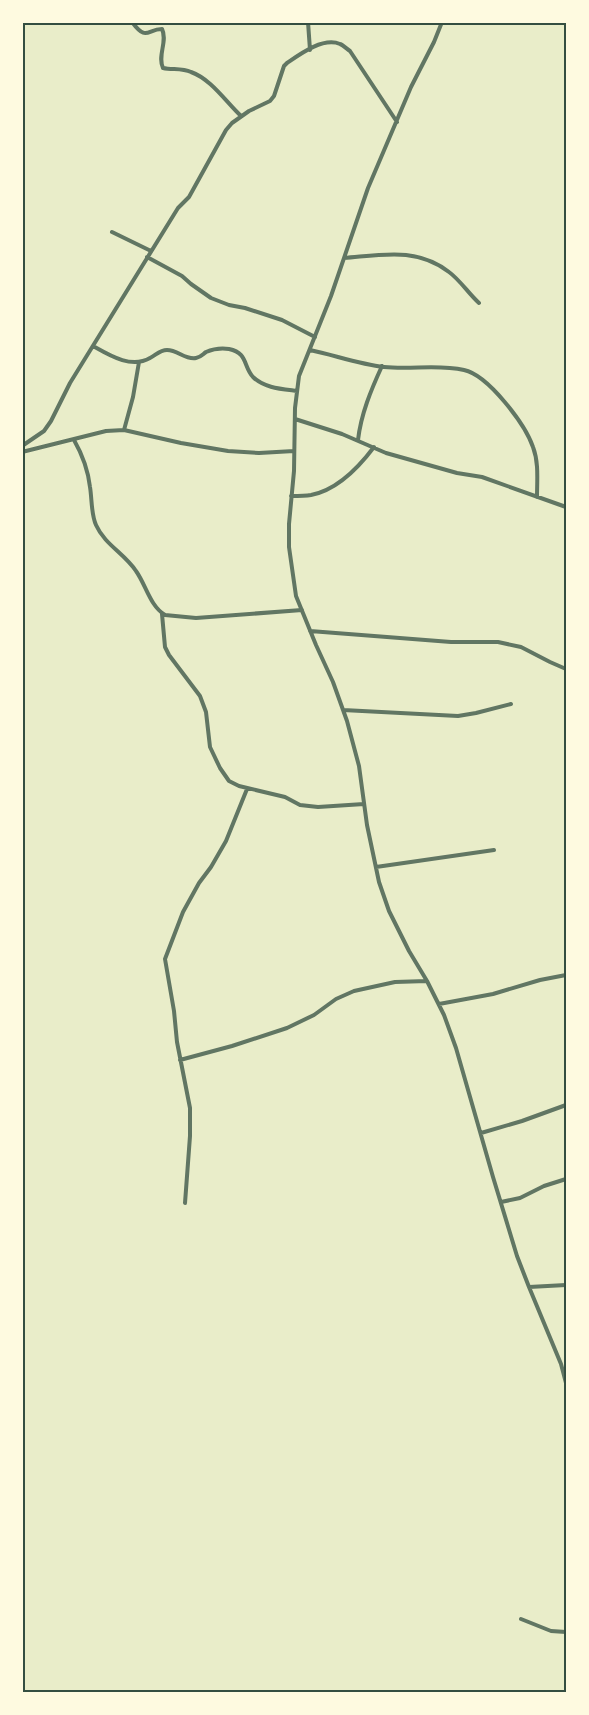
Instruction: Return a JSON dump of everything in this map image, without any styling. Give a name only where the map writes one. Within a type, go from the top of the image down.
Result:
[{"type":"street","points":[[132,22],[143,33],[162,29],[164,37],[161,61],[163,68],[182,70],[199,75],[241,116]]},
{"type":"street","points":[[308,22],[310,50]]},
{"type":"street","points":[[442,22],[411,87],[368,188],[331,296],[299,376],[289,547],[295,588],[302,610],[333,682],[359,766],[364,804],[379,882],[389,911],[409,951],[427,981],[456,1048],[500,1202],[528,1287],[561,1364],[566,1383]]},
{"type":"street","points":[[22,446],[44,431],[51,421],[70,383],[178,208],[189,197],[226,130],[241,116],[270,101],[274,96],[284,66],[319,45],[340,44],[350,51],[397,122]]},
{"type":"street","points":[[112,232],[151,251]]},
{"type":"street","points":[[344,258],[409,254],[429,260],[450,272],[479,303]]},
{"type":"street","points":[[147,257],[182,276],[190,284],[211,298],[282,320],[315,337]]},
{"type":"street","points":[[93,346],[121,360],[139,362],[150,358],[162,350],[170,350],[186,358],[195,358],[213,350],[230,349],[239,353],[253,376],[266,385],[297,390]]},
{"type":"street","points":[[310,350],[382,366],[447,367],[466,370],[475,374],[512,410],[526,432],[534,448],[537,467],[537,497]]},
{"type":"street","points":[[124,430],[133,397],[139,362]]},
{"type":"street","points":[[358,440],[365,406],[382,366]]},
{"type":"street","points":[[295,419],[342,434],[386,453],[457,473],[482,477],[566,507]]},
{"type":"street","points":[[22,452],[106,431],[124,430],[228,451],[269,453],[294,451]]},
{"type":"street","points":[[74,440],[81,452],[90,484],[95,522],[98,529],[102,536],[136,571],[151,600],[162,614],[165,647],[200,696],[206,712],[210,747],[220,768],[229,781],[247,789],[285,797],[300,805],[318,807],[364,804]]},
{"type":"street","points":[[291,496],[311,495],[332,487],[355,469],[374,447]]},
{"type":"street","points":[[162,614],[196,618],[302,610]]},
{"type":"street","points":[[310,631],[452,642],[498,642],[521,647],[566,669]]},
{"type":"street","points":[[343,710],[458,716],[476,714],[511,704]]},
{"type":"street","points":[[184,1203],[189,1156],[190,1108],[180,1060],[165,959],[182,912],[226,841],[247,789]]},
{"type":"street","points":[[376,867],[494,850]]},
{"type":"street","points":[[438,1004],[493,994],[540,980],[566,975]]},
{"type":"street","points":[[180,1060],[232,1046],[286,1028],[314,1015],[336,999],[354,991],[395,982],[427,981]]},
{"type":"street","points":[[480,1133],[522,1121],[566,1105]]},
{"type":"street","points":[[500,1202],[520,1198],[544,1186],[566,1179]]},
{"type":"street","points":[[528,1287],[566,1285]]},
{"type":"street","points":[[521,1619],[551,1631],[566,1632]]}]
